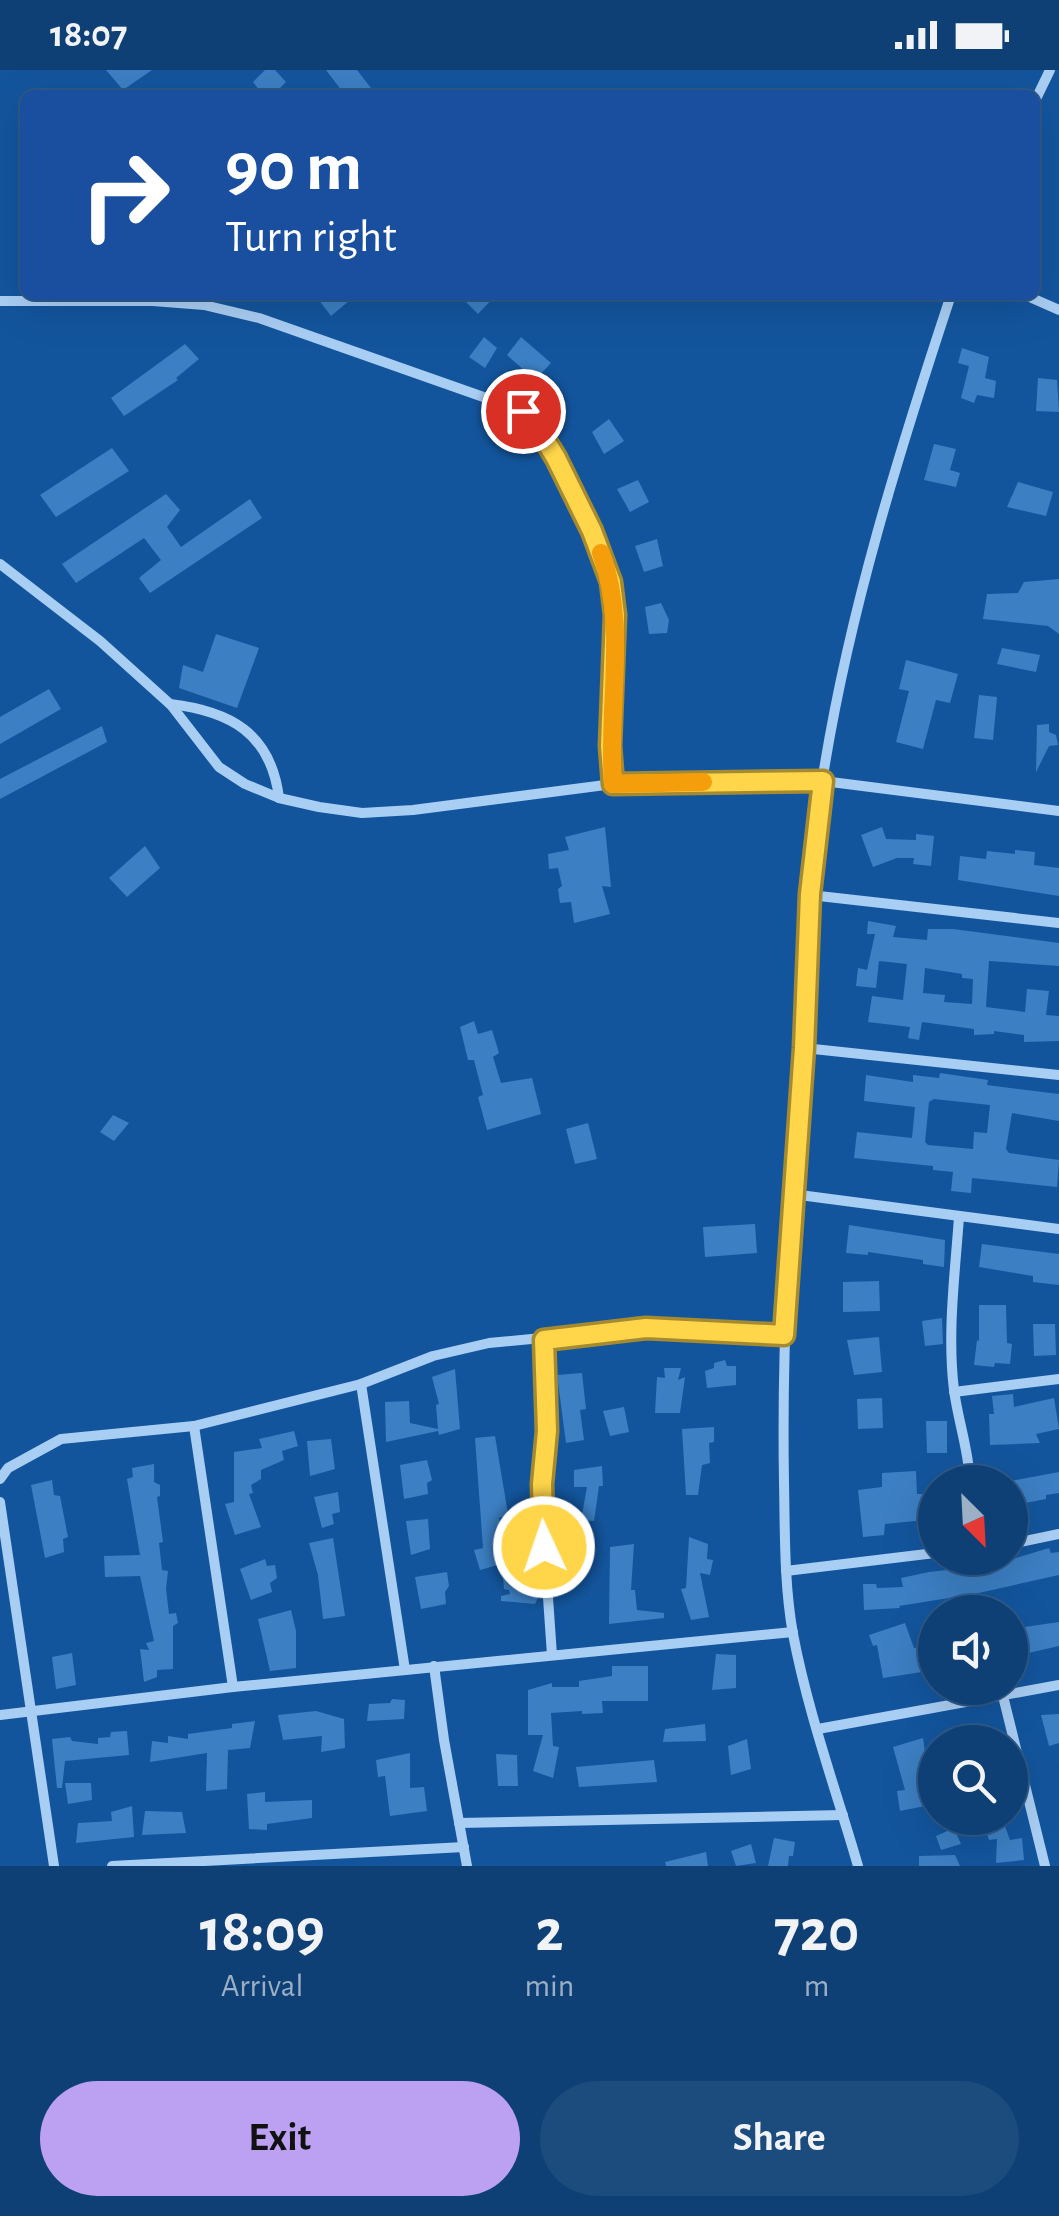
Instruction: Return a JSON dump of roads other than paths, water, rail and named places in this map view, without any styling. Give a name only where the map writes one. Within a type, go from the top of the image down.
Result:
[{"type":"street","points":[[0,301],[132,300],[204,305],[258,318],[523,411],[556,458],[592,531],[611,582],[615,615],[610,746],[613,784]]},
{"type":"street","points":[[858,1866],[792,1632],[786,1572],[784,1335],[792,1194],[804,1048],[810,894],[836,702],[909,422],[949,300]]},
{"type":"street","points":[[0,564],[100,642],[169,704],[219,767],[245,784],[279,798],[362,813],[613,784],[823,781],[1059,811]]},
{"type":"street","points":[[169,704],[222,715],[245,728],[273,768],[279,798]]},
{"type":"street","points":[[810,894],[1059,923]]},
{"type":"street","points":[[804,1048],[1059,1076]]},
{"type":"street","points":[[792,1194],[1059,1229]]},
{"type":"street","points":[[959,1217],[951,1350],[954,1392],[969,1465]]},
{"type":"street","points":[[0,1479],[8,1468],[61,1439],[194,1426],[362,1384],[434,1356],[470,1347],[646,1328],[784,1335]]},
{"type":"street","points":[[544,1340],[547,1431],[542,1510],[552,1655]]},
{"type":"street","points":[[954,1392],[1059,1378]]},
{"type":"street","points":[[362,1384],[405,1670]]},
{"type":"street","points":[[194,1426],[233,1687]]},
{"type":"street","points":[[0,1502],[54,1866]]},
{"type":"street","points":[[1028,1540],[1059,1534]]},
{"type":"street","points":[[786,1572],[918,1555]]},
{"type":"street","points":[[0,1715],[233,1687],[792,1632]]},
{"type":"street","points":[[434,1666],[467,1866]]},
{"type":"street","points":[[1028,1691],[1059,1685]]},
{"type":"street","points":[[818,1729],[953,1705]]},
{"type":"street","points":[[1006,1705],[1045,1866]]},
{"type":"street","points":[[459,1823],[843,1816]]},
{"type":"street","points":[[112,1866],[464,1846]]}]
